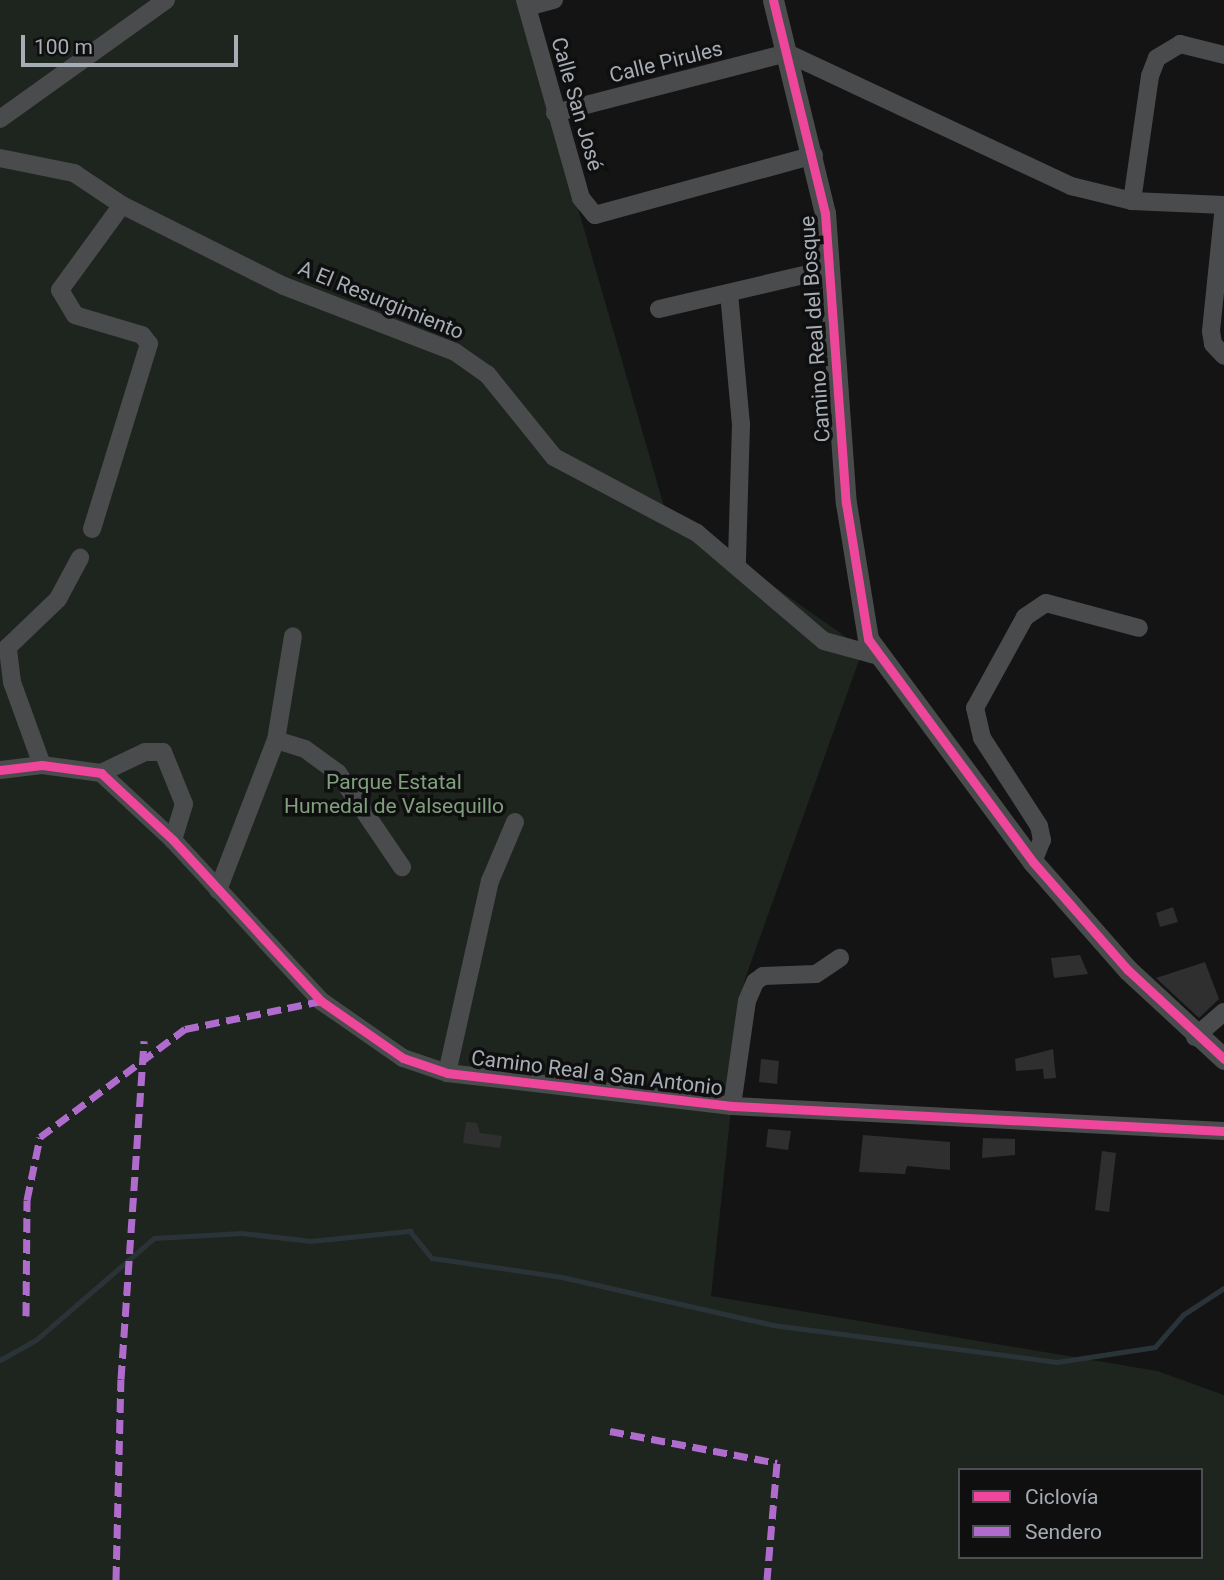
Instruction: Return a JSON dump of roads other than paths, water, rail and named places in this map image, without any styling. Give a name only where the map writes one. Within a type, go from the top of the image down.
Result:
[{"type":"street","points":[[0,118],[166,0]]},
{"type":"street","points":[[526,4],[554,0]]},
{"type":"street","name":"Camino Real del Bosque","points":[[773,0],[814,155],[830,270],[854,575],[862,622],[879,656]]},
{"type":"street","name":"Calle San José","points":[[526,4],[581,198],[595,215],[814,155]]},
{"type":"street","points":[[1132,201],[1150,76],[1157,58],[1180,44],[1224,55]]},
{"type":"street","points":[[787,53],[1040,173],[1104,197],[1132,201],[1224,205],[1212,331],[1213,344],[1224,356]]},
{"type":"street","name":"Calle Pirules","points":[[555,113],[787,53]]},
{"type":"street","name":"A El Resurgimiento","points":[[0,158],[74,173],[122,205],[284,286],[478,365],[554,457],[663,512],[737,562],[824,641],[879,656]]},
{"type":"street","points":[[92,529],[149,344],[142,335],[75,315],[60,290],[122,205]]},
{"type":"street","points":[[659,309],[830,270]]},
{"type":"street","points":[[729,293],[741,424],[737,562]]},
{"type":"street","points":[[42,765],[12,682],[8,647],[58,599],[80,558]]},
{"type":"street","points":[[1033,862],[1042,840],[1040,826],[982,738],[975,708],[1025,617],[1046,603],[1139,628]]},
{"type":"street","points":[[218,890],[276,740],[293,636]]},
{"type":"street","points":[[879,656],[1033,862],[1195,1037],[1224,1059]]},
{"type":"street","points":[[276,740],[305,749],[338,773],[402,867]]},
{"type":"street","points":[[0,770],[42,765],[101,773],[145,752],[163,752],[184,804],[173,839]]},
{"type":"street","name":"Camino Real a San Antonio","points":[[101,773],[173,839],[321,1001],[393,1052],[447,1073],[732,1106],[1224,1131]]},
{"type":"street","points":[[447,1073],[490,881],[515,822]]},
{"type":"street","points":[[732,1106],[747,1001],[755,982],[763,976],[816,974],[840,958]]},
{"type":"street","points":[[1195,1037],[1224,1012]]},
{"type":"waterway","points":[[0,1360],[36,1340],[154,1238],[242,1233],[311,1241],[410,1231],[432,1258],[562,1277],[773,1325],[1057,1362],[1155,1347],[1183,1315],[1224,1288]]},
{"type":"park label","name":"Parque Estatal Humedal de Valsequillo","points":[[394,794]]}]
